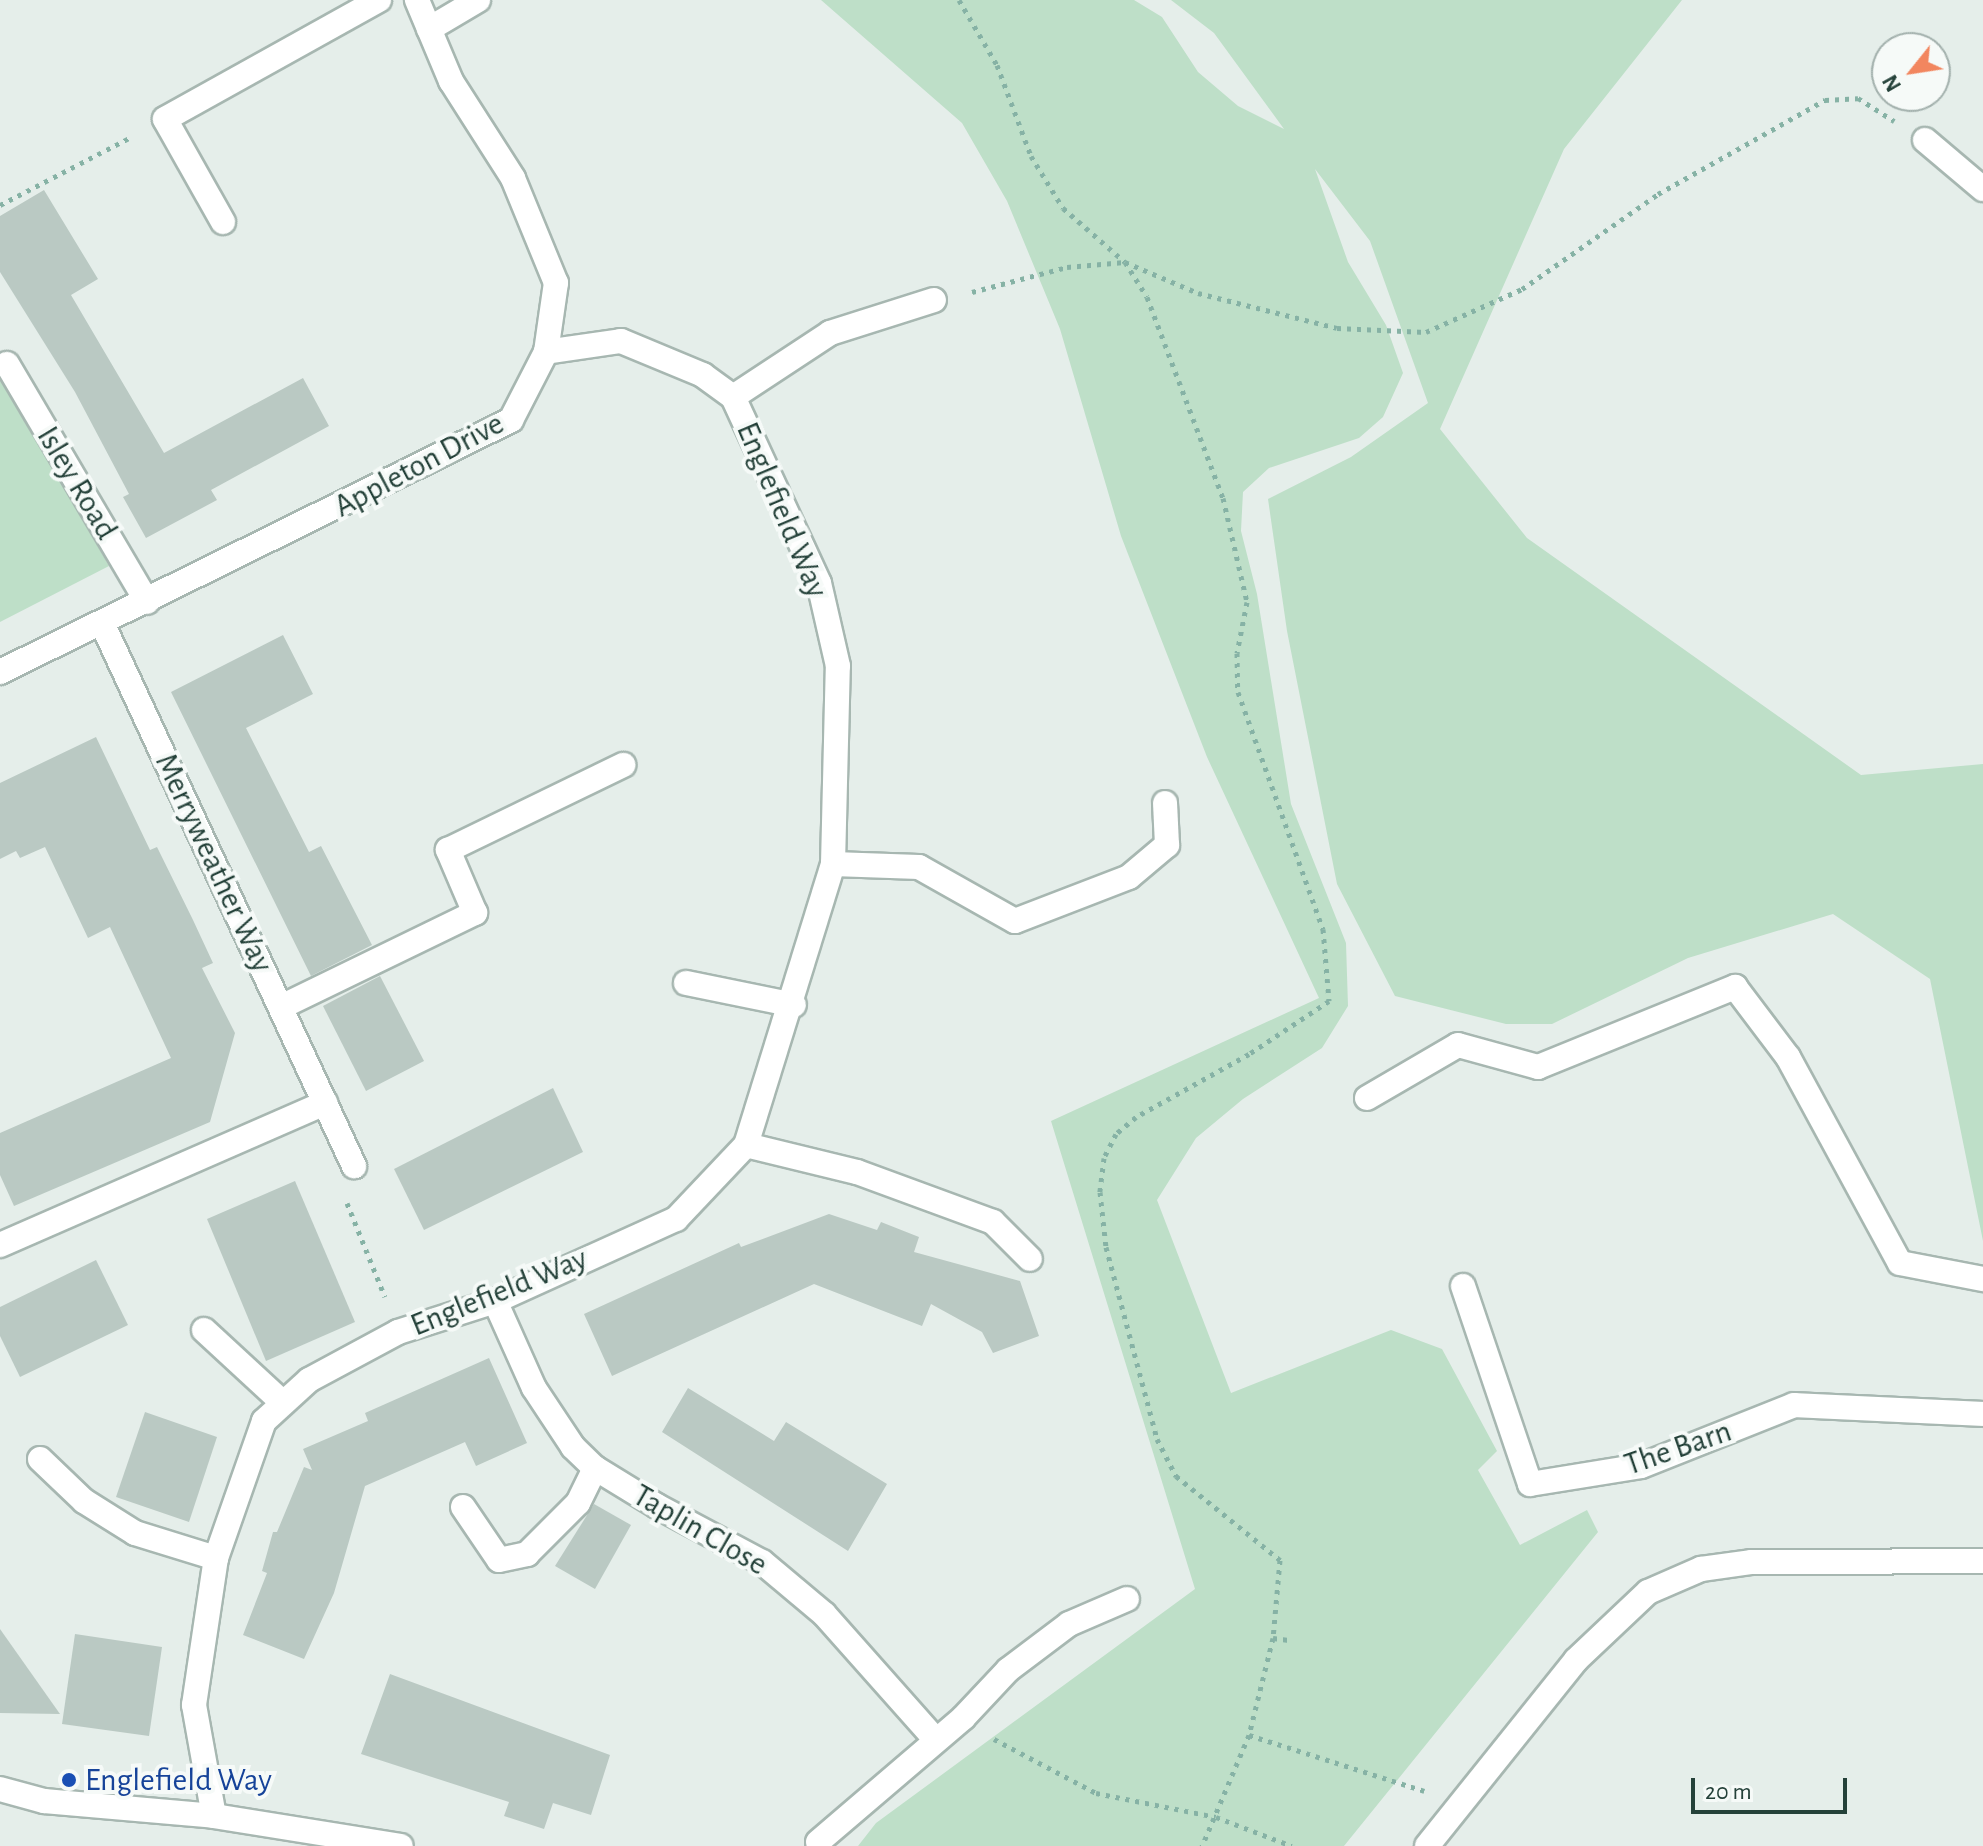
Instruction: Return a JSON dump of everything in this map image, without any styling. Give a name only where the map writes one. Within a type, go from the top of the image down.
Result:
[{"type":"street","points":[[223,222],[165,119],[379,0]]},
{"type":"street","name":"Appleton Drive","points":[[0,672],[511,420],[546,352],[556,283],[513,178],[451,81],[417,0]]},
{"type":"street","points":[[429,29],[478,0]]},
{"type":"street","points":[[1925,140],[1983,189]]},
{"type":"street","name":"Englefield Way","points":[[733,397],[830,333],[934,300]]},
{"type":"street","name":"Englefield Way","points":[[214,1816],[194,1705],[216,1558],[242,1472],[264,1421],[281,1401],[309,1380],[398,1332],[495,1301],[676,1219],[746,1145],[794,1005],[833,864],[838,666],[819,583],[733,397],[703,375],[621,341],[546,352]]},
{"type":"street","name":"Isley Road","points":[[7,364],[147,602]]},
{"type":"street","name":"Merryweather Way","points":[[102,623],[354,1166]]},
{"type":"street","points":[[281,1007],[475,913],[448,850],[623,765]]},
{"type":"street","points":[[833,864],[919,867],[1015,921],[1129,877],[1167,845],[1165,803]]},
{"type":"street","points":[[686,983],[794,1005]]},
{"type":"street","points":[[1367,1098],[1458,1045],[1538,1067],[1735,987],[1788,1057],[1900,1263],[1983,1279]]},
{"type":"street","points":[[0,1245],[325,1103]]},
{"type":"street","points":[[746,1145],[857,1172],[993,1222],[1030,1259]]},
{"type":"street","name":"The Barn","points":[[1463,1286],[1530,1484],[1641,1466],[1794,1405],[1983,1414]]},
{"type":"street","name":"Taplin Close","points":[[495,1301],[534,1388],[573,1447],[595,1468],[762,1562],[824,1614],[935,1739]]},
{"type":"street","points":[[204,1330],[281,1401]]},
{"type":"street","points":[[40,1459],[84,1501],[135,1533],[216,1558]]},
{"type":"street","points":[[463,1507],[499,1560],[527,1554],[578,1503],[595,1468]]},
{"type":"street","points":[[1433,1844],[1576,1660],[1648,1592],[1701,1569],[1751,1562],[1983,1561]]},
{"type":"street","points":[[818,1842],[963,1718],[1008,1670],[1069,1624],[1127,1599]]},
{"type":"street","points":[[0,1789],[44,1801],[214,1816],[401,1846]]},
{"type":"path","points":[[959,0],[997,65],[1031,156],[1063,208],[1125,262],[1147,297],[1223,498],[1247,602],[1237,653],[1238,692],[1323,929],[1329,1001],[1249,1054],[1136,1117],[1116,1134],[1104,1158],[1100,1192],[1106,1247],[1157,1439],[1176,1476],[1280,1560],[1273,1638],[1249,1735],[1202,1846]]},
{"type":"path","points":[[934,300],[1067,267],[1125,262],[1198,293],[1337,328],[1426,332],[1522,289],[1658,194],[1825,100],[1858,98],[1925,140]]},
{"type":"path","points":[[0,205],[165,119]]},
{"type":"path","points":[[354,1166],[344,1194],[398,1332]]},
{"type":"path","points":[[1273,1638],[1289,1640]]},
{"type":"path","points":[[963,1718],[1028,1761],[1096,1793],[1216,1817],[1292,1846]]},
{"type":"path","points":[[1249,1735],[1371,1777],[1464,1802]]},
{"type":"green space","points":[[821,0],[1134,0],[1162,17],[1198,72],[1238,106],[1284,129],[1214,33],[1171,0],[1682,0],[1564,149],[1440,429],[1527,538],[1861,775],[1983,764],[1983,1241],[1930,979],[1833,914],[1688,958],[1552,1024],[1506,1024],[1395,996],[1337,884],[1287,631],[1268,499],[1351,457],[1428,403],[1370,241],[1315,169],[1348,262],[1386,325],[1403,373],[1383,417],[1359,438],[1269,468],[1243,492],[1241,531],[1257,594],[1291,804],[1346,943],[1348,1006],[1322,1048],[1243,1099],[1196,1138],[1157,1200],[1231,1393],[1391,1330],[1442,1349],[1497,1451],[1478,1470],[1520,1545],[1587,1510],[1598,1532],[1344,1846],[858,1846],[876,1823],[1195,1589],[1051,1121],[1319,998],[1207,757],[1121,536],[1060,329],[1007,201],[962,123]]},
{"type":"green space","points":[[0,372],[109,566],[0,622]]},
{"type":"building","points":[[44,190],[98,279],[71,295],[164,453],[303,378],[329,426],[211,490],[217,500],[146,538],[123,497],[129,494],[75,392],[0,272],[0,216]]},
{"type":"building","points":[[283,635],[313,694],[246,728],[309,852],[321,846],[372,945],[311,976],[171,692]]},
{"type":"building","points":[[96,737],[150,850],[157,847],[193,920],[213,963],[202,968],[235,1033],[210,1122],[14,1206],[0,1175],[0,1133],[171,1058],[110,927],[88,938],[45,847],[20,858],[16,851],[0,859],[0,783]]},
{"type":"building","points":[[380,976],[424,1061],[366,1091],[323,1006]]},
{"type":"building","points":[[553,1088],[583,1152],[424,1230],[394,1169]]},
{"type":"building","points":[[295,1181],[355,1322],[266,1361],[207,1219]]},
{"type":"building","points":[[829,1214],[877,1230],[881,1222],[919,1237],[914,1252],[1020,1281],[1039,1336],[993,1353],[982,1332],[931,1304],[922,1326],[814,1284],[612,1376],[584,1314],[739,1243],[741,1247]]},
{"type":"building","points":[[96,1260],[128,1325],[20,1377],[0,1336],[0,1307]]},
{"type":"building","points":[[489,1358],[527,1443],[476,1466],[465,1442],[365,1486],[334,1593],[304,1659],[243,1635],[267,1573],[262,1571],[273,1532],[277,1532],[304,1467],[312,1470],[303,1449],[368,1421],[365,1413]]},
{"type":"building","points":[[688,1388],[774,1441],[786,1422],[887,1484],[848,1551],[662,1432]]},
{"type":"building","points":[[145,1412],[217,1437],[189,1522],[116,1497]]},
{"type":"building","points":[[594,1504],[631,1525],[595,1589],[555,1566]]},
{"type":"building","points":[[0,1629],[60,1714],[0,1713]]},
{"type":"building","points":[[75,1634],[162,1647],[149,1736],[62,1724]]},
{"type":"building","points":[[390,1674],[610,1755],[591,1815],[553,1803],[544,1829],[504,1816],[509,1802],[361,1754]]},
{"type":"place","name":"Englefield Way","points":[[69,1780]]}]
